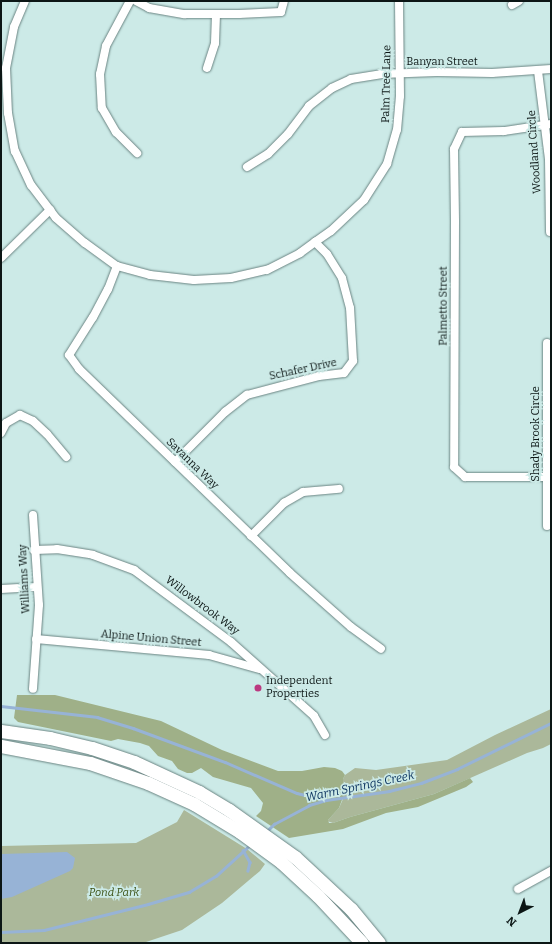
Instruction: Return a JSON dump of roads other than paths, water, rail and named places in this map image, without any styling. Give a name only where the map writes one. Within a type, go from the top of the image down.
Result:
[{"type":"main road","points":[[1,731],[50,738],[92,748],[134,762],[199,792],[252,826],[362,943]]},
{"type":"main road","points":[[1,746],[90,763],[133,778],[194,804],[240,832],[274,849],[325,883],[379,943]]},
{"type":"street","name":"Palm Tree Lane","points":[[25,1],[14,27],[4,76],[8,112],[15,151],[31,185],[56,218],[85,243],[117,266],[150,275],[194,280],[231,278],[267,270],[300,253],[331,231],[364,200],[387,164],[397,130],[400,74],[399,1]]},
{"type":"street","points":[[130,1],[106,46],[100,81],[102,108],[116,132],[137,153]]},
{"type":"street","points":[[136,1],[149,8],[184,14],[281,12],[284,1]]},
{"type":"street","points":[[207,68],[215,43],[216,14]]},
{"type":"street","name":"Banyan Street","points":[[247,167],[268,154],[288,134],[309,106],[332,88],[351,79],[400,74],[538,71],[551,69]]},
{"type":"street","name":"Woodland Circle","points":[[538,71],[548,124],[550,232]]},
{"type":"street","name":"Palmetto Street","points":[[548,124],[504,130],[462,132],[454,149],[454,467],[465,476],[549,477]]},
{"type":"street","points":[[1,258],[50,210]]},
{"type":"street","name":"Schafer Drive","points":[[175,462],[225,412],[247,395],[319,376],[344,373],[353,361],[350,308],[342,278],[327,254],[315,242]]},
{"type":"street","name":"Savanna Way","points":[[117,266],[93,318],[69,355],[79,369],[290,573],[346,622],[381,649]]},
{"type":"street","name":"Shady Brook Circle","points":[[547,342],[549,477],[547,526]]},
{"type":"street","points":[[1,433],[6,423],[20,415],[32,421],[47,434],[66,457]]},
{"type":"street","points":[[251,536],[284,502],[303,492],[339,489]]},
{"type":"street","name":"Williams Way","points":[[33,515],[34,550],[39,605],[33,689]]},
{"type":"street","name":"Willowbrook Way","points":[[34,550],[57,549],[93,555],[134,570],[231,642],[314,716],[325,735]]},
{"type":"street","points":[[1,589],[37,587]]},
{"type":"street","name":"Alpine Union Street","points":[[36,639],[209,655],[262,670]]},
{"type":"street","points":[[518,889],[551,871]]},
{"type":"water","points":[[67,852],[75,858],[73,868],[70,871],[12,897],[1,899],[1,854]]},
{"type":"waterway","points":[[1,706],[97,717],[133,728],[225,762],[297,793],[325,800]]},
{"type":"waterway","name":"Warm Springs Creek","points":[[267,831],[274,824],[309,805],[326,800],[389,791],[421,783],[457,769],[551,723]]},
{"type":"waterway","name":"Warm Springs Creek","points":[[1,932],[44,930],[148,904],[189,892],[216,876],[251,844]]},
{"type":"waterway","points":[[243,850],[250,862],[248,871]]},
{"type":"place","name":"Independent Properties","points":[[258,688]]},
{"type":"park label","name":"Pond Park","points":[[114,893]]}]
